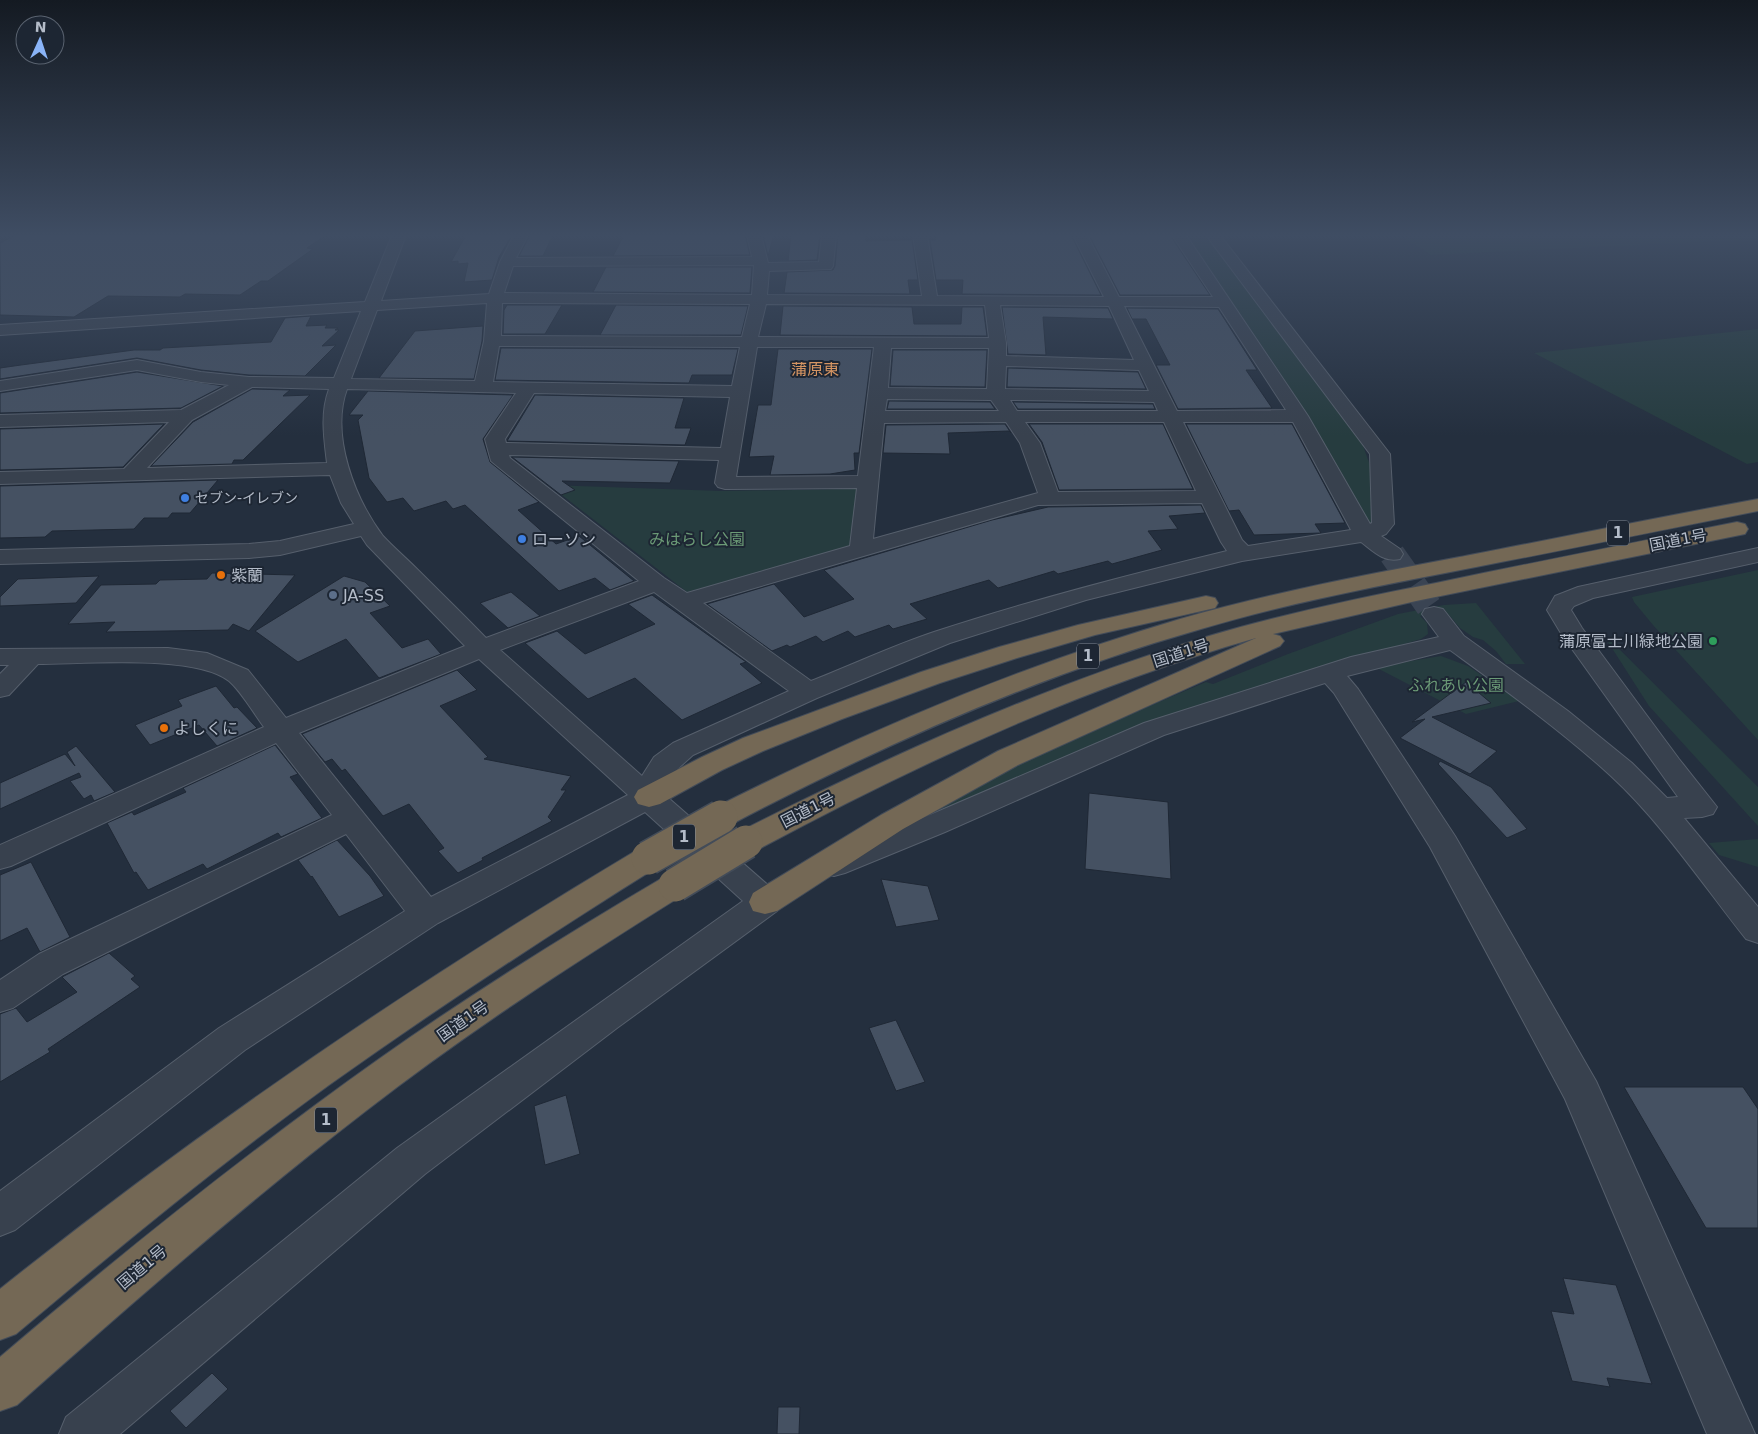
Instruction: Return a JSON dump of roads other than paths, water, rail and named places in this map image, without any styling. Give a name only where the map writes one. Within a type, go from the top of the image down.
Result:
[{"type":"highway","name":"国道1号","points":[[0,1388],[219,1203],[356,1097],[474,1014],[589,936],[746,842],[882,772],[969,732],[1052,698],[1219,641],[1296,620],[1386,600],[1484,569],[1758,505]]},
{"type":"highway","name":"国道1号","points":[[0,1318],[169,1183],[307,1080],[439,988],[561,910],[648,858],[721,817],[854,750],[946,709],[1034,675],[1191,623],[1272,602],[1758,524]]},
{"type":"highway","points":[[649,797],[732,754],[830,713],[1004,652],[1064,635],[1128,619],[1232,598],[1484,569]]},
{"type":"highway","points":[[765,902],[892,822],[1008,758],[1268,643],[1386,600]]},
{"type":"street","points":[[83,1434],[410,1161],[765,902],[482,648],[375,540],[366,528],[352,503],[338,468],[332,430],[335,397],[373,302]]},
{"type":"street","points":[[0,330],[442,302]]},
{"type":"street","points":[[482,387],[492,341],[496,302]]},
{"type":"street","points":[[759,302],[749,342],[725,482],[867,482]]},
{"type":"street","points":[[992,302],[998,343],[996,394],[1030,443],[1050,498]]},
{"type":"street","points":[[1104,302],[1224,302],[1392,554]]},
{"type":"street","points":[[1114,302],[1232,542],[1242,554]]},
{"type":"street","points":[[1264,302],[1380,454],[1374,529]]},
{"type":"street","points":[[492,341],[998,343]]},
{"type":"street","points":[[861,549],[884,343]]},
{"type":"street","points":[[998,361],[1145,366]]},
{"type":"street","points":[[0,386],[128,365],[148,366],[217,380],[248,382],[740,392]]},
{"type":"street","points":[[130,474],[185,416],[248,382]]},
{"type":"street","points":[[528,388],[495,439],[501,461],[656,583],[684,601],[808,692]]},
{"type":"street","points":[[879,393],[1161,397]]},
{"type":"street","points":[[0,421],[185,416]]},
{"type":"street","points":[[877,417],[1299,416]]},
{"type":"street","points":[[498,449],[731,454]]},
{"type":"street","points":[[4,482],[130,474],[338,468]]},
{"type":"street","points":[[684,601],[1037,499],[1210,496]]},
{"type":"street","points":[[0,557],[249,551],[280,548],[366,528]]},
{"type":"street","points":[[0,1216],[232,1039],[426,914],[649,797],[655,778],[666,761],[683,749],[808,692],[942,638],[1003,618],[1078,595],[1242,554],[1374,529]]},
{"type":"street","points":[[1659,808],[1702,807],[1669,766],[1571,630],[1559,610],[1564,601],[1586,592],[1758,555]]},
{"type":"street","points":[[0,858],[283,729],[482,648],[656,583]]},
{"type":"street","points":[[1434,614],[1455,641],[1558,717],[1622,770],[1659,808],[1758,930]]},
{"type":"street","points":[[800,879],[934,825],[1154,729],[1360,663],[1455,641]]},
{"type":"street","points":[[0,689],[32,656]]},
{"type":"street","points":[[0,657],[168,656],[207,661],[240,676],[426,914]]},
{"type":"street","points":[[1330,673],[1345,689],[1444,844],[1582,1093],[1731,1434]]},
{"type":"street","points":[[0,998],[50,964],[352,818]]},
{"type":"tunnel","points":[[1392,554],[1434,614]]},
{"type":"place","name":"セブン-イレブン","points":[[185,498]]},
{"type":"place","name":"ローソン","points":[[522,539]]},
{"type":"place","name":"紫蘭","points":[[221,575]]},
{"type":"place","name":"JA-SS","points":[[333,595]]},
{"type":"place","name":"蒲原富士川緑地公園","points":[[1713,641]]},
{"type":"place","name":"よしくに","points":[[164,728]]},
{"type":"district","name":"蒲原東","points":[[815,369]]},
{"type":"park label","name":"みはらし公園","points":[[697,539]]},
{"type":"park label","name":"ふれあい公園","points":[[1456,685]]}]
